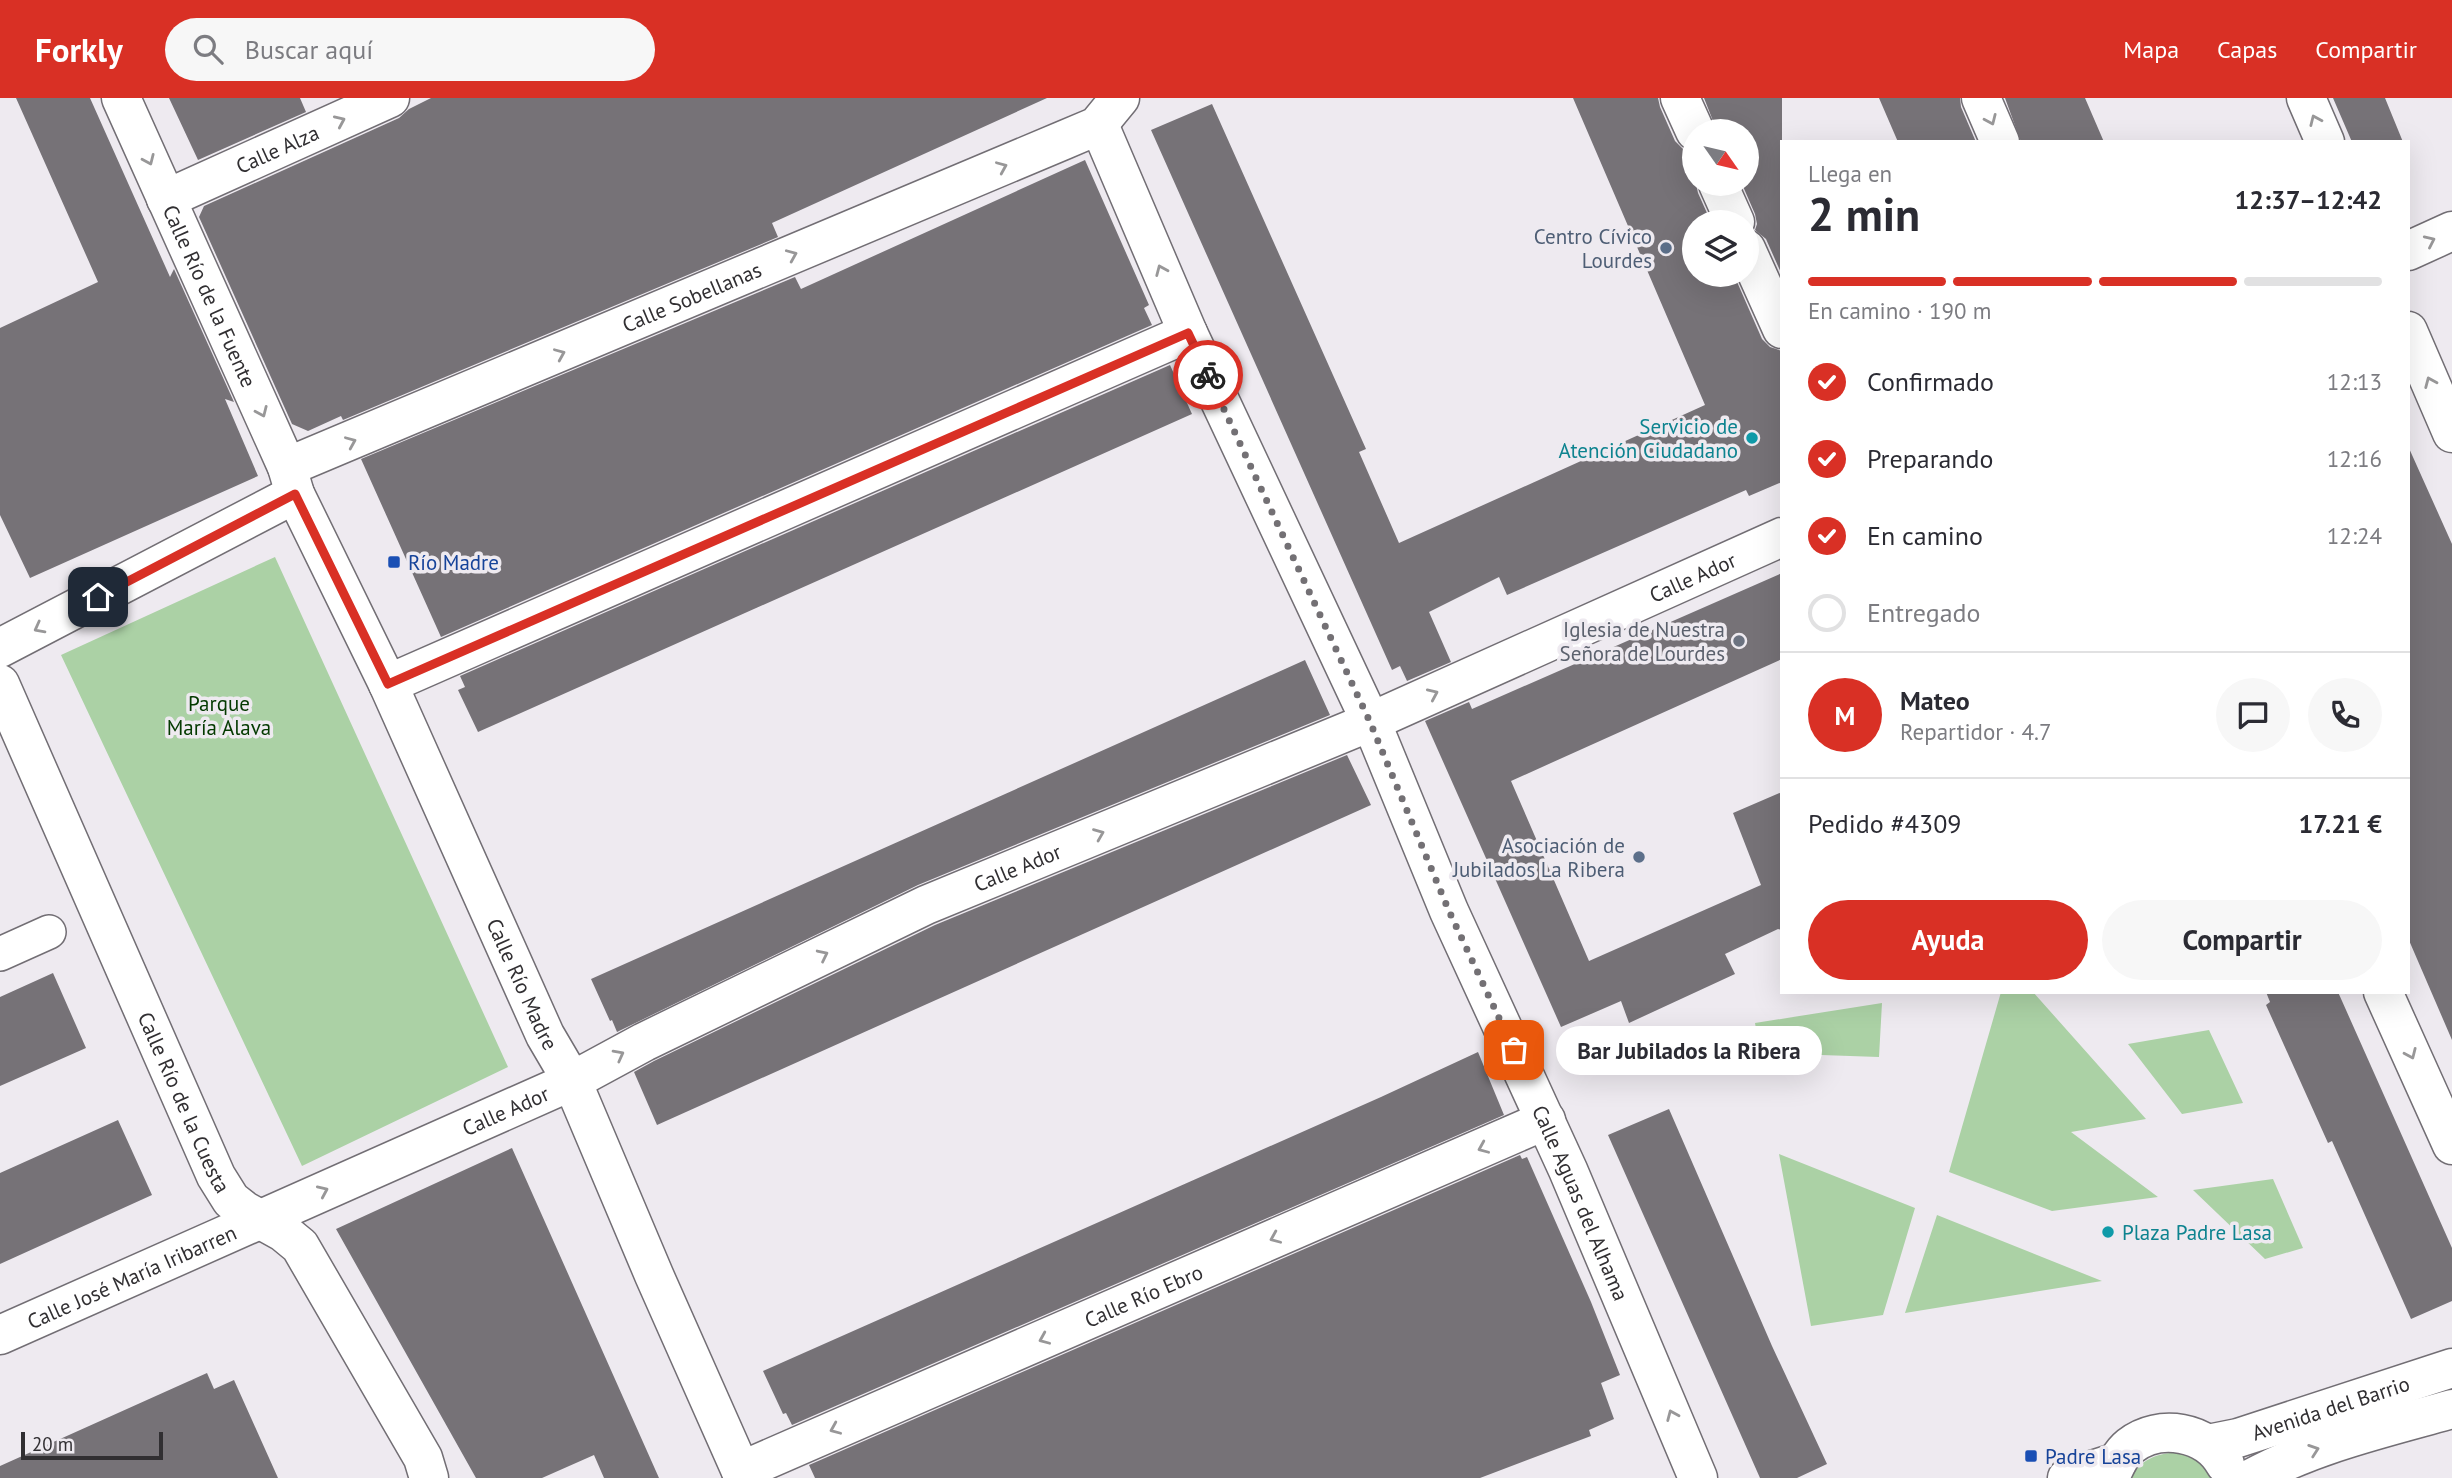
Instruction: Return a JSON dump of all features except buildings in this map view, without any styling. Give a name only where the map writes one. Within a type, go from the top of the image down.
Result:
[{"type":"street","name":"Calle Río de la Fuente","points":[[121,98],[291,481]]},
{"type":"street","name":"Calle Alza","points":[[166,199],[390,98]]},
{"type":"street","points":[[1680,98],[1690,119]]},
{"type":"street","points":[[1981,98],[1999,140]]},
{"type":"street","points":[[2306,98],[2324,140]]},
{"type":"street","name":"Calle Aguas del Alhama","points":[[1109,112],[1103,134],[1188,333],[1370,722],[1449,911],[1546,1120],[1699,1478]]},
{"type":"street","name":"Calle Sobellanas","points":[[0,648],[291,481],[1109,112]]},
{"type":"street","points":[[2410,250],[2452,231]]},
{"type":"street","points":[[1759,278],[1780,325]]},
{"type":"street","points":[[388,684],[1188,333]]},
{"type":"street","points":[[2410,336],[2452,433]]},
{"type":"street","name":"Calle Río Madre","points":[[291,481],[388,684],[545,1035],[572,1081],[742,1475]]},
{"type":"street","name":"Calle Ador","points":[[261,1219],[572,1081],[644,1042],[926,905],[1370,722],[1780,538]]},
{"type":"street","name":"Calle Río de la Cuesta","points":[[0,684],[216,1176],[231,1200],[283,1232],[300,1246],[423,1458],[429,1478]]},
{"type":"street","points":[[0,954],[49,932]]},
{"type":"street","points":[[2384,994],[2452,1145]]},
{"type":"street","name":"Calle Río Ebro","points":[[742,1475],[1546,1120]]},
{"type":"street","name":"Calle José María Iribarren","points":[[0,1335],[261,1219]]},
{"type":"street","name":"Avenida del Barrio","points":[[2208,1444],[2251,1434],[2452,1368]]},
{"type":"street","name":"Avenida del Barrio","points":[[2252,1478],[2284,1461],[2337,1442],[2452,1409]]},
{"type":"street","points":[[2067,1478],[2113,1470],[2130,1446],[2149,1436],[2169,1432],[2190,1435],[2208,1444],[2222,1458],[2232,1478]]},
{"type":"green space","name":"Parque María Alava","points":[[275,557],[508,1067],[302,1166],[61,655]]},
{"type":"green space","points":[[2000,994],[2035,994],[2146,1119],[2071,1132],[2158,1197],[2052,1211],[1949,1172]]},
{"type":"green space","points":[[1882,1003],[1879,1057],[1760,1053],[1755,1023]]},
{"type":"green space","points":[[2209,1030],[2243,1103],[2182,1114],[2128,1044]]},
{"type":"green space","points":[[1779,1154],[1915,1208],[1883,1315],[1811,1326]]},
{"type":"green space","points":[[2273,1179],[2303,1248],[2265,1259],[2193,1190]]},
{"type":"green space","points":[[1937,1215],[2102,1281],[1905,1313]]},
{"type":"green space","points":[[2176,1452],[2197,1461],[2212,1478],[2132,1478],[2144,1462]]},
{"type":"way so far","points":[[1208,375],[1370,722],[1449,911],[1514,1050]]},
{"type":"place","name":"Centro Cívico Lourdes","points":[[1666,248]]},
{"type":"place","name":"Servicio de Atención Ciudadano","points":[[1752,438]]},
{"type":"place","name":"Río Madre","points":[[394,562]]},
{"type":"place","name":"Iglesia de Nuestra Señora de Lourdes","points":[[1739,641]]},
{"type":"place","name":"Asociación de Jubilados La Ribera","points":[[1639,857]]},
{"type":"place","name":"Bar Jubilados la Ribera","points":[[1514,1050]]},
{"type":"place","name":"Plaza Padre Lasa","points":[[2108,1232]]},
{"type":"place","name":"Padre Lasa","points":[[2031,1456]]},
{"type":"route","points":[[98,597],[295,494],[388,684],[1188,333],[1208,375]]}]
